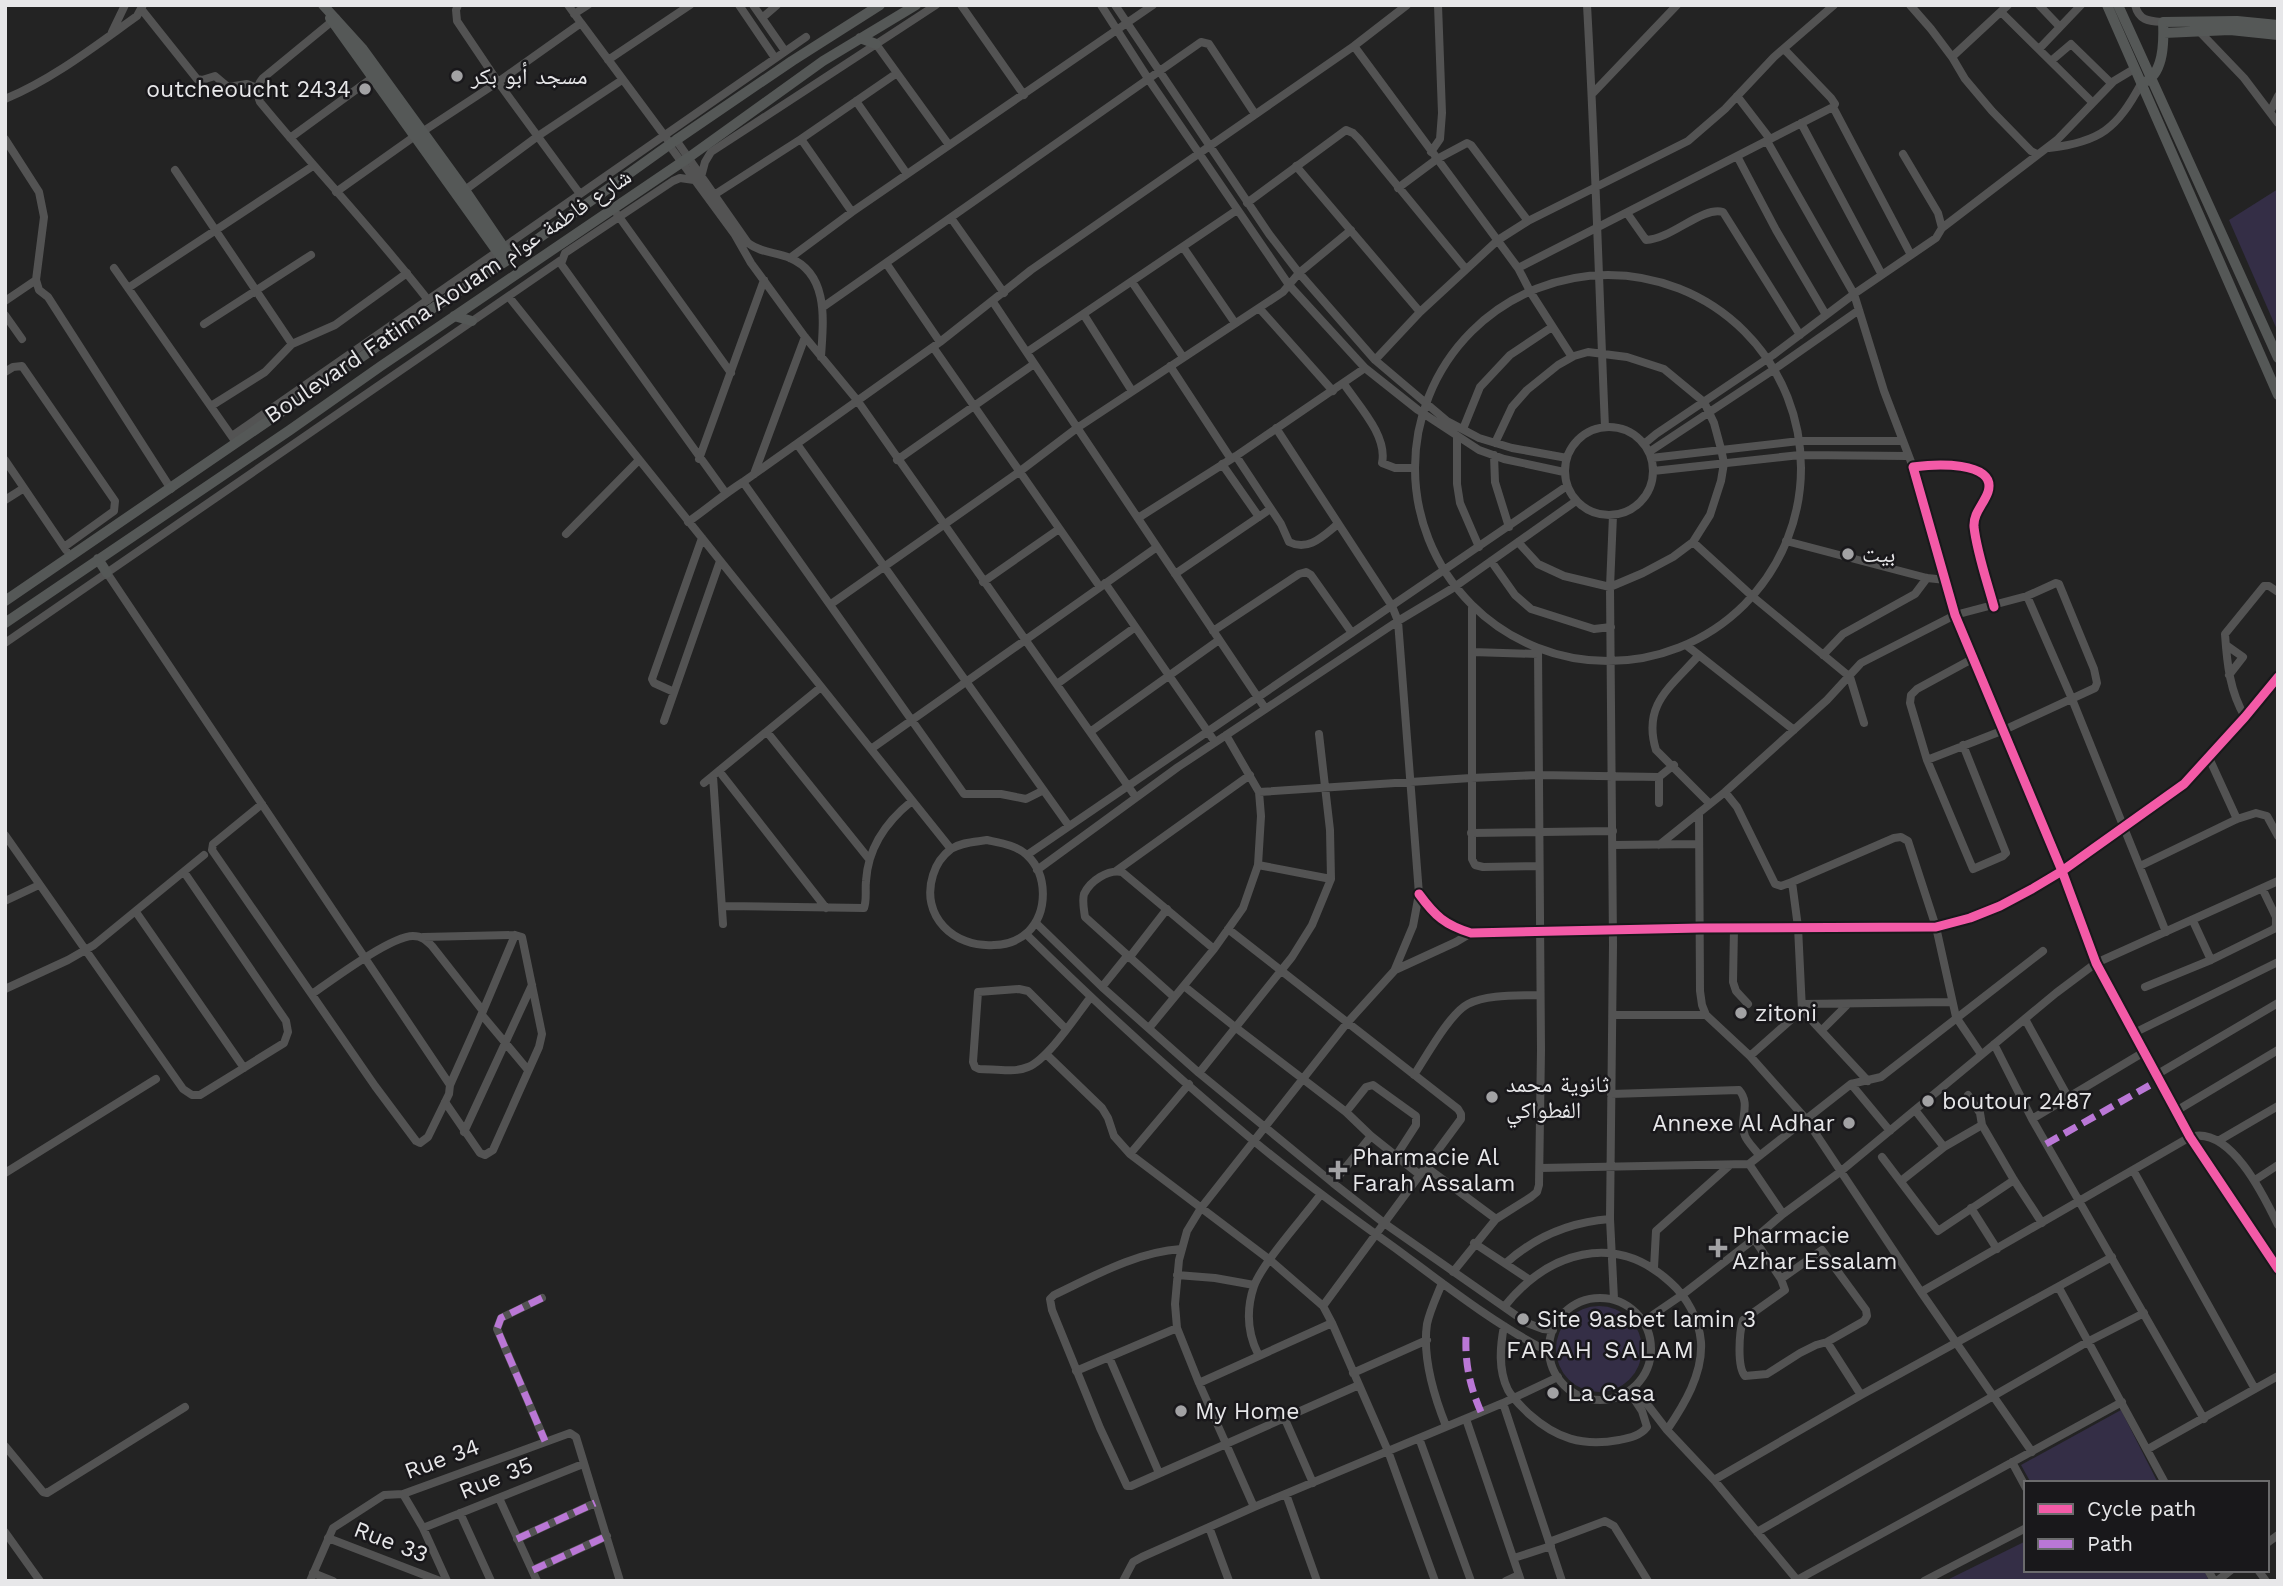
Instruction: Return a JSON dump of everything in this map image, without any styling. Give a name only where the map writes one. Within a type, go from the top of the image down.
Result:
[{"type":"main road","name":"Boulevard Fatima Aouam شارع فاطمة عوام","points":[[5,601],[67,552],[171,489],[234,440],[670,141],[789,56],[880,5]]},
{"type":"main road","name":"Boulevard Fatima Aouam شارع فاطمة عوام","points":[[5,623],[454,316],[616,213],[684,160],[823,61],[916,5]]},
{"type":"main road","points":[[2107,5],[2134,69],[2146,81],[2278,358]]},
{"type":"main road","points":[[2118,5],[2146,81],[2278,395]]},
{"type":"main road","points":[[325,7],[372,78],[465,190],[504,254]]},
{"type":"main road","points":[[334,19],[362,47],[418,134],[504,254]]},
{"type":"main road","points":[[2146,81],[2159,67],[2164,28],[2237,21],[2278,26]]},
{"type":"main road","points":[[2196,26],[2278,35]]},
{"type":"main road","points":[[860,38],[876,44]]},
{"type":"main road","points":[[454,316],[472,321]]},
{"type":"main road","points":[[98,559],[107,573]]},
{"type":"street","points":[[111,35],[125,5]]},
{"type":"street","points":[[458,5],[457,21],[580,194]]},
{"type":"street","points":[[568,5],[698,179],[764,280],[821,358],[856,400],[1135,796]]},
{"type":"street","points":[[574,14],[588,5]]},
{"type":"street","points":[[608,60],[690,5]]},
{"type":"street","points":[[739,5],[775,58]]},
{"type":"street","points":[[753,5],[789,56]]},
{"type":"street","points":[[762,18],[776,5]]},
{"type":"street","points":[[698,179],[712,152],[936,5]]},
{"type":"street","points":[[961,5],[1024,95]]},
{"type":"street","points":[[1101,5],[1289,285],[1365,368],[1418,410],[1479,450],[1564,472]]},
{"type":"street","points":[[1115,5],[1247,203],[1299,273],[1375,360],[1447,421],[1479,438],[1567,458]]},
{"type":"street","points":[[790,258],[852,212],[1153,5]]},
{"type":"street","points":[[688,522],[721,498],[725,492],[937,345],[1031,270],[1354,47],[1407,5]]},
{"type":"street","points":[[1431,152],[1440,139],[1442,120],[1438,5]]},
{"type":"street","points":[[1587,5],[1593,93],[1594,188],[1605,427]]},
{"type":"street","points":[[1593,93],[1678,5]]},
{"type":"street","points":[[1375,360],[1465,268],[1498,240],[1528,221],[1688,141],[1774,57],[1834,5]]},
{"type":"street","points":[[1910,5],[1992,111],[2037,154]]},
{"type":"street","points":[[1952,57],[2008,5]]},
{"type":"street","points":[[2039,5],[2059,26]]},
{"type":"street","points":[[2039,49],[2081,5]]},
{"type":"street","points":[[2135,5],[2141,18],[2164,28]]},
{"type":"street","points":[[5,99],[37,84],[111,35],[137,16],[142,7],[200,80],[215,76],[228,88],[250,84],[257,88]]},
{"type":"street","points":[[2001,12],[2092,102]]},
{"type":"street","points":[[334,19],[263,78],[257,88],[260,102],[428,300]]},
{"type":"street","points":[[336,192],[581,23]]},
{"type":"street","points":[[2196,26],[2244,78],[2278,123]]},
{"type":"street","points":[[114,268],[234,440],[428,300],[504,254],[580,194],[670,141],[775,58],[789,56],[806,37]]},
{"type":"street","points":[[823,307],[1201,42],[1206,42],[1255,114]]},
{"type":"street","points":[[876,44],[949,145]]},
{"type":"street","points":[[2051,61],[2071,44],[2111,83]]},
{"type":"street","points":[[1354,47],[1518,268],[1572,357]]},
{"type":"street","points":[[1784,49],[1835,104],[1833,107],[1911,255]]},
{"type":"street","points":[[1648,451],[1703,402],[1936,238],[1942,228],[2046,148],[2073,124],[2111,83],[2134,69]]},
{"type":"street","points":[[714,195],[897,73]]},
{"type":"street","points":[[290,138],[372,78]]},
{"type":"street","points":[[465,190],[538,136],[622,80]]},
{"type":"street","points":[[2046,148],[2082,142],[2103,131],[2122,117],[2146,81]]},
{"type":"street","points":[[1737,96],[1768,140],[1854,294],[1901,441],[1913,467],[1955,615],[2062,871],[2096,963],[2190,1137],[2278,1269]]},
{"type":"street","points":[[2270,112],[2278,96]]},
{"type":"street","points":[[856,101],[908,174]]},
{"type":"street","points":[[1518,268],[1833,107]]},
{"type":"street","points":[[1801,123],[1882,275]]},
{"type":"street","points":[[1247,203],[1346,130],[1359,139],[1465,268]]},
{"type":"street","points":[[5,139],[43,202],[44,217],[36,280],[39,290],[48,297],[171,489]]},
{"type":"street","points":[[801,139],[852,212]]},
{"type":"street","points":[[1398,187],[1437,159],[1467,143],[1528,221]]},
{"type":"street","points":[[1903,154],[1938,213],[1942,228]]},
{"type":"street","points":[[1737,156],[1776,230],[1826,315]]},
{"type":"street","points":[[128,288],[313,166]]},
{"type":"street","points":[[1296,166],[1420,312]]},
{"type":"street","points":[[175,170],[292,344]]},
{"type":"street","points":[[725,492],[562,268],[565,253],[616,213],[676,179],[698,179],[714,195],[748,243],[790,258],[811,275],[821,294],[823,307],[821,358]]},
{"type":"street","points":[[1027,352],[1237,210]]},
{"type":"street","points":[[1627,213],[1646,240],[1675,231],[1709,212],[1723,212],[1800,335]]},
{"type":"street","points":[[616,213],[731,373]]},
{"type":"street","points":[[951,218],[1004,293]]},
{"type":"street","points":[[831,604],[1077,428],[1283,292],[1299,273],[1351,230]]},
{"type":"street","points":[[1184,247],[1234,323]]},
{"type":"street","points":[[204,324],[311,255]]},
{"type":"street","points":[[5,643],[562,260]]},
{"type":"street","points":[[886,263],[973,406],[1059,529],[1215,742]]},
{"type":"street","points":[[211,406],[265,372],[292,344],[335,325],[407,273]]},
{"type":"street","points":[[1472,653],[1538,652],[1612,663],[1686,645],[1710,630],[1752,596],[1774,564],[1786,541],[1796,502],[1800,455],[1792,396],[1773,355],[1745,324],[1680,289],[1620,277],[1576,278],[1518,298],[1476,330],[1454,354],[1418,410],[1413,445],[1414,495],[1418,515],[1443,572],[1453,588],[1472,608],[1538,652]]},
{"type":"street","points":[[5,301],[36,280]]},
{"type":"street","points":[[699,459],[764,280]]},
{"type":"street","points":[[1132,282],[1183,357]]},
{"type":"street","points":[[509,297],[951,849]]},
{"type":"street","points":[[993,302],[1265,709]]},
{"type":"street","points":[[1258,308],[1333,391]]},
{"type":"street","points":[[1648,451],[1710,413],[1859,310]]},
{"type":"street","points":[[5,315],[22,339]]},
{"type":"street","points":[[1084,315],[1132,391]]},
{"type":"street","points":[[1463,429],[1480,387],[1510,355],[1552,327]]},
{"type":"street","points":[[754,474],[805,337]]},
{"type":"street","points":[[1495,443],[1512,407],[1527,390],[1572,357],[1588,352],[1628,357],[1664,369],[1703,402],[1710,413],[1721,449],[1724,463],[1710,515],[1693,542],[1673,557],[1643,573],[1610,587],[1564,576],[1538,564],[1518,542]]},
{"type":"street","points":[[897,460],[1034,364]]},
{"type":"street","points":[[5,372],[22,366],[115,501],[114,511],[67,552],[5,460]]},
{"type":"street","points":[[1170,366],[1281,524],[1289,542],[1293,545],[1313,543],[1338,524]]},
{"type":"street","points":[[1138,518],[1365,368]]},
{"type":"street","points":[[1344,384],[1376,433],[1384,455],[1382,463],[1395,468],[1413,468]]},
{"type":"street","points":[[1605,427],[1626,431],[1648,451],[1653,471],[1651,485],[1634,508],[1613,515],[1592,512],[1576,501],[1567,486],[1564,472],[1567,458],[1578,439],[1591,431],[1605,427]]},
{"type":"street","points":[[1254,1507],[1177,1328],[1175,1304],[1181,1249],[1187,1231],[1201,1208],[1348,1023],[1395,970],[1413,926],[1419,894],[1398,621],[1392,606],[1276,428]]},
{"type":"street","points":[[1457,437],[1457,484],[1460,503],[1479,547]]},
{"type":"street","points":[[1648,451],[1721,449],[1799,441],[1901,441]]},
{"type":"street","points":[[797,444],[1069,826]]},
{"type":"street","points":[[1494,455],[1495,482],[1509,527]]},
{"type":"street","points":[[1653,471],[1800,455],[1907,456]]},
{"type":"street","points":[[566,534],[639,460]]},
{"type":"street","points":[[1222,464],[1259,517]]},
{"type":"street","points":[[1913,467],[1957,466],[1980,472],[1989,480],[1988,491],[1974,520],[1974,527],[1994,607]]},
{"type":"street","points":[[743,482],[964,794],[1001,794],[1026,799],[1042,791]]},
{"type":"street","points":[[1027,855],[1567,486]]},
{"type":"street","points":[[5,500],[24,488]]},
{"type":"street","points":[[1037,870],[1135,796],[1398,621],[1453,588],[1576,501]]},
{"type":"street","points":[[1175,574],[1269,509]]},
{"type":"street","points":[[1613,515],[1610,587],[1613,831],[1610,1219],[1614,1299]]},
{"type":"street","points":[[983,582],[1059,529]]},
{"type":"street","points":[[674,692],[654,683],[652,679],[702,538]]},
{"type":"street","points":[[1786,541],[1927,578],[1946,580]]},
{"type":"street","points":[[1693,542],[1752,596],[1850,677],[1864,723]]},
{"type":"street","points":[[871,749],[1157,547]]},
{"type":"street","points":[[664,720],[720,561]]},
{"type":"street","points":[[1490,561],[1515,595],[1531,608],[1594,629],[1612,627]]},
{"type":"street","points":[[1213,631],[1306,572],[1311,575],[1352,633]]},
{"type":"street","points":[[107,573],[450,1085]]},
{"type":"street","points":[[1824,655],[1843,634],[1915,594],[1927,578]]},
{"type":"street","points":[[1659,845],[1726,792],[1850,677],[1861,663],[1955,615],[1994,607],[2056,583],[2061,587],[2094,669],[2097,683],[2095,688],[2004,730],[1927,760]]},
{"type":"street","points":[[2245,717],[2235,700],[2229,675],[2225,634],[2264,586],[2278,592]]},
{"type":"street","points":[[2027,596],[2072,699],[2166,932]]},
{"type":"street","points":[[1472,608],[1472,859],[1475,865],[1483,867],[1539,866]]},
{"type":"street","points":[[1057,684],[1134,628]]},
{"type":"street","points":[[1090,732],[1219,640]]},
{"type":"street","points":[[1686,645],[1794,730]]},
{"type":"street","points":[[2226,645],[2243,657],[2229,675]]},
{"type":"street","points":[[1453,1272],[1496,1219],[1537,1192],[1540,1168],[1538,652]]},
{"type":"street","points":[[1699,655],[1655,708],[1651,720],[1656,750],[1674,765],[1710,804]]},
{"type":"street","points":[[1962,745],[2006,853],[1973,869],[1927,760],[1910,703],[1911,695],[1917,689],[1974,658]]},
{"type":"street","points":[[1419,894],[1441,920],[1453,928],[1471,933],[1936,927],[2000,906],[2062,871],[2184,784],[2278,677]]},
{"type":"street","points":[[704,783],[821,687]]},
{"type":"street","points":[[767,732],[869,859]]},
{"type":"street","points":[[1199,1073],[1282,969],[1312,925],[1331,879],[1330,830],[1319,734]]},
{"type":"street","points":[[1149,1028],[1214,949],[1243,908],[1258,865],[1261,816],[1259,792],[1226,735]]},
{"type":"street","points":[[2209,758],[2237,820]]},
{"type":"street","points":[[1259,792],[1538,775],[1659,776],[1674,765]]},
{"type":"street","points":[[716,774],[723,924]]},
{"type":"street","points":[[716,774],[826,908]]},
{"type":"street","points":[[1174,997],[1089,923],[1085,918],[1084,894],[1108,873],[1116,871],[1250,775]]},
{"type":"street","points":[[1659,776],[1660,803]]},
{"type":"street","points":[[1726,792],[1737,807],[1778,886],[1894,838],[1901,837],[1908,841],[1936,927],[1956,1017],[1982,1054]]},
{"type":"street","points":[[722,906],[864,908],[869,859],[883,830],[912,801]]},
{"type":"street","points":[[262,804],[213,844],[212,850],[416,1141],[420,1143],[428,1137],[445,1102],[515,935]]},
{"type":"street","points":[[1699,813],[1700,991],[1706,1015],[1750,1056],[1805,1119],[2032,1452]]},
{"type":"street","points":[[2140,866],[2256,813],[2270,820],[2278,836]]},
{"type":"street","points":[[1471,833],[1613,831]]},
{"type":"street","points":[[5,835],[186,1091],[196,1095],[204,1094],[284,1043],[288,1036],[288,1025],[184,872]]},
{"type":"street","points":[[987,840],[1009,844],[1027,855],[1037,870],[1042,883],[1043,898],[1036,923],[1014,942],[982,946],[960,940],[943,928],[933,913],[931,882],[936,866],[951,849],[968,842],[987,840]]},
{"type":"street","points":[[1613,845],[1699,844]]},
{"type":"street","points":[[5,989],[85,950],[136,912],[204,855]]},
{"type":"street","points":[[1258,865],[1331,879]]},
{"type":"street","points":[[1116,871],[1131,879],[1214,949]]},
{"type":"street","points":[[1644,1321],[1840,1172],[2096,963],[2278,881]]},
{"type":"street","points":[[1792,882],[1798,927],[1802,1007],[1868,1081]]},
{"type":"street","points":[[5,901],[39,885]]},
{"type":"street","points":[[2145,987],[2211,960],[2274,929],[2276,918],[2262,888]]},
{"type":"street","points":[[1102,987],[1167,909]]},
{"type":"street","points":[[136,912],[244,1068]]},
{"type":"street","points":[[2193,921],[2211,960]]},
{"type":"street","points":[[1036,923],[1102,987],[1199,1073],[1333,1183],[1384,1223],[1504,1307],[1534,1327],[1553,1330]]},
{"type":"street","points":[[1734,928],[1733,982],[1736,991],[1748,1004]]},
{"type":"street","points":[[1228,929],[1282,969],[1461,1114],[1461,1119],[1323,1306]]},
{"type":"street","points":[[1395,970],[1471,933]]},
{"type":"street","points":[[1026,934],[1090,998],[1254,1141],[1442,1283],[1504,1326],[1549,1352]]},
{"type":"street","points":[[312,994],[402,938],[520,935],[525,941],[541,1041],[493,1150],[485,1155],[480,1153],[445,1102]]},
{"type":"street","points":[[424,937],[504,1043],[528,1070]]},
{"type":"street","points":[[1540,1168],[1749,1164],[1851,1084],[1881,1077],[2043,951]]},
{"type":"street","points":[[2134,1033],[2278,962]]},
{"type":"street","points":[[464,1132],[532,985]]},
{"type":"street","points":[[1184,986],[1346,1112],[1420,1175]]},
{"type":"street","points":[[1066,1029],[1028,991],[1019,989],[978,992],[973,1062],[975,1067],[1021,1069],[1034,1064],[1046,1054],[1066,1029],[1090,998]]},
{"type":"street","points":[[1414,1075],[1450,1022],[1470,1003],[1494,998],[1540,995]]},
{"type":"street","points":[[1750,1056],[1802,1007],[1951,1002]]},
{"type":"street","points":[[2156,1075],[2278,1003]]},
{"type":"street","points":[[1822,1030],[1848,1004]]},
{"type":"street","points":[[1613,1015],[1706,1015]]},
{"type":"street","points":[[2025,1020],[2068,1097]]},
{"type":"street","points":[[1994,1044],[2032,1119],[2204,1419]]},
{"type":"street","points":[[2176,1111],[2278,1050]]},
{"type":"street","points":[[2032,1119],[2144,1052]]},
{"type":"street","points":[[1046,1054],[1101,1108],[1108,1118],[1114,1136],[1130,1154],[1270,1260],[1323,1306],[1388,1451],[1435,1581]]},
{"type":"street","points":[[5,1173],[156,1079]]},
{"type":"street","points":[[1130,1154],[1189,1084]]},
{"type":"street","points":[[1851,1084],[1890,1131]]},
{"type":"street","points":[[1346,1112],[1366,1087],[1373,1085],[1416,1116],[1416,1125],[1396,1156]]},
{"type":"street","points":[[1611,1094],[1739,1090],[1745,1100],[1745,1137],[1759,1155]]},
{"type":"street","points":[[1968,1095],[1980,1113],[1982,1125],[2042,1223]]},
{"type":"street","points":[[2218,1141],[2278,1106]]},
{"type":"street","points":[[1915,1110],[1944,1147]]},
{"type":"street","points":[[1901,1181],[1944,1147],[1982,1125]]},
{"type":"street","points":[[1921,1292],[2190,1137],[2198,1135],[2218,1141],[2244,1166],[2255,1180],[2277,1223]]},
{"type":"street","points":[[1333,1183],[1371,1136]]},
{"type":"street","points":[[1882,1157],[1938,1231],[2014,1180]]},
{"type":"street","points":[[1654,1268],[1656,1231],[1731,1164]]},
{"type":"street","points":[[1749,1164],[1783,1214]]},
{"type":"street","points":[[2255,1180],[2278,1165]]},
{"type":"street","points":[[1426,1167],[1496,1219]]},
{"type":"street","points":[[2133,1170],[2255,1389]]},
{"type":"street","points":[[1258,1354],[1248,1326],[1254,1285],[1321,1194]]},
{"type":"street","points":[[1971,1208],[1997,1250]]},
{"type":"street","points":[[1506,1263],[1542,1236],[1587,1221],[1610,1219]]},
{"type":"street","points":[[1754,1239],[1785,1288],[1784,1292],[1743,1320],[1740,1345],[1743,1375],[1767,1374],[1800,1353],[1827,1342],[1864,1321],[1867,1316],[1866,1310],[1824,1252],[1819,1251],[1781,1279]]},
{"type":"street","points":[[1474,1243],[1530,1280]]},
{"type":"street","points":[[1181,1249],[1151,1254],[1121,1265],[1054,1294],[1050,1299],[1076,1371],[1124,1483],[1131,1486],[1359,1385]]},
{"type":"street","points":[[1504,1307],[1530,1280],[1566,1259],[1613,1252],[1654,1268],[1682,1294],[1695,1316],[1701,1344],[1695,1380],[1667,1430]]},
{"type":"street","points":[[1714,1480],[1861,1395],[2112,1258]]},
{"type":"street","points":[[1177,1275],[1254,1285]]},
{"type":"street","points":[[1442,1283],[1427,1324],[1427,1340],[1432,1387],[1446,1426]]},
{"type":"street","points":[[2059,1288],[2164,1481]]},
{"type":"street","points":[[542,1298],[501,1318],[497,1329],[545,1441]]},
{"type":"street","points":[[1593,1298],[1614,1299],[1636,1311],[1644,1321],[1651,1342],[1650,1363],[1643,1377],[1631,1389],[1617,1397],[1590,1399],[1567,1387],[1558,1377],[1549,1352],[1553,1330],[1558,1320],[1573,1306],[1593,1298]]},
{"type":"street","points":[[1757,1532],[2089,1341],[2144,1313]]},
{"type":"street","points":[[1199,1382],[1332,1323]]},
{"type":"street","points":[[1504,1326],[1502,1366],[1504,1379],[1513,1398],[1556,1434],[1572,1440],[1605,1443],[1636,1436],[1647,1427],[1631,1389]]},
{"type":"street","points":[[1076,1371],[1177,1328]]},
{"type":"street","points":[[1353,1373],[1427,1340]]},
{"type":"street","points":[[1827,1342],[1861,1395]]},
{"type":"street","points":[[1108,1357],[1158,1474]]},
{"type":"street","points":[[2148,1449],[2278,1376]]},
{"type":"street","points":[[1123,1581],[1132,1562],[1558,1377]]},
{"type":"street","points":[[1631,1389],[1714,1480],[1797,1580],[2122,1402]]},
{"type":"street","points":[[1503,1403],[1562,1581]]},
{"type":"street","points":[[5,1446],[43,1492],[47,1493],[185,1407]]},
{"type":"street","points":[[1284,1417],[1313,1483]]},
{"type":"street","points":[[1466,1419],[1520,1578],[1506,1581]]},
{"type":"street","name":"Rue 34","points":[[328,1538],[333,1528],[384,1495],[403,1494],[570,1433],[576,1437],[583,1464]]},
{"type":"street","points":[[1419,1438],[1469,1580]]},
{"type":"street","points":[[2012,1462],[2024,1484]]},
{"type":"street","points":[[583,1464],[619,1580]]},
{"type":"street","name":"Rue 35","points":[[423,1528],[583,1464]]},
{"type":"street","points":[[403,1494],[423,1528],[447,1581]]},
{"type":"street","points":[[1286,1494],[1317,1581]]},
{"type":"street","points":[[499,1498],[537,1581]]},
{"type":"street","points":[[517,1539],[595,1503]]},
{"type":"street","points":[[460,1513],[491,1581]]},
{"type":"street","points":[[1514,1558],[1605,1521],[1614,1526],[1648,1581]]},
{"type":"street","points":[[1209,1527],[1229,1581]]},
{"type":"street","points":[[1924,1581],[2024,1529]]},
{"type":"street","points":[[5,1532],[40,1581]]},
{"type":"street","points":[[533,1570],[607,1536]]},
{"type":"street","points":[[328,1538],[312,1577],[333,1581]]},
{"type":"street","name":"Rue 33","points":[[328,1538],[440,1581]]},
{"type":"shaded area","points":[[2278,189],[2278,332],[2229,220]]},
{"type":"shaded area","points":[[1599,1306],[1616,1309],[1630,1318],[1639,1332],[1642,1349],[1639,1366],[1630,1380],[1616,1389],[1599,1392],[1582,1389],[1568,1380],[1559,1366],[1556,1349],[1559,1332],[1568,1318],[1582,1309]]},
{"type":"shaded area","points":[[2121,1410],[2157,1481],[2030,1481],[2021,1465]]},
{"type":"shaded area","points":[[2024,1542],[2024,1572],[2205,1572],[2209,1581],[1945,1581]]},
{"type":"marked path","points":[[2046,1144],[2159,1080]]},
{"type":"marked path","points":[[542,1298],[501,1318],[497,1329],[545,1441]]},
{"type":"marked path","points":[[1466,1337],[1469,1375],[1481,1412]]},
{"type":"marked path","points":[[517,1539],[595,1503]]},
{"type":"marked path","points":[[533,1570],[607,1536]]},
{"type":"cycle path","points":[[1994,607],[1974,527],[1977,513],[1988,492],[1988,482],[1983,474],[1961,466],[1913,467],[1955,615],[2062,871],[2096,963],[2190,1137],[2278,1269]]},
{"type":"cycle path","points":[[1419,894],[1441,919],[1471,933],[1936,927],[1970,918],[2032,889],[2062,871],[2184,784],[2278,677]]},
{"type":"place","name":"مسجد أبو بكر","points":[[457,76]]},
{"type":"place","name":"outcheoucht 2434","points":[[365,89]]},
{"type":"place","name":"بيت","points":[[1848,554]]},
{"type":"place","name":"zitoni","points":[[1741,1013]]},
{"type":"place","name":"ثانوية محمد الفطواكي","points":[[1492,1097]]},
{"type":"place","name":"boutour 2487","points":[[1928,1101]]},
{"type":"place","name":"Annexe Al Adhar","points":[[1849,1123]]},
{"type":"place","name":"Pharmacie Al Farah Assalam","points":[[1338,1170]]},
{"type":"place","name":"Pharmacie Azhar Essalam","points":[[1718,1248]]},
{"type":"place","name":"Site 9asbet lamin 3","points":[[1523,1319]]},
{"type":"place","name":"La Casa","points":[[1553,1393]]},
{"type":"place","name":"My Home","points":[[1181,1411]]},
{"type":"district","name":"FARAH SALAM","points":[[1601,1350]]}]
